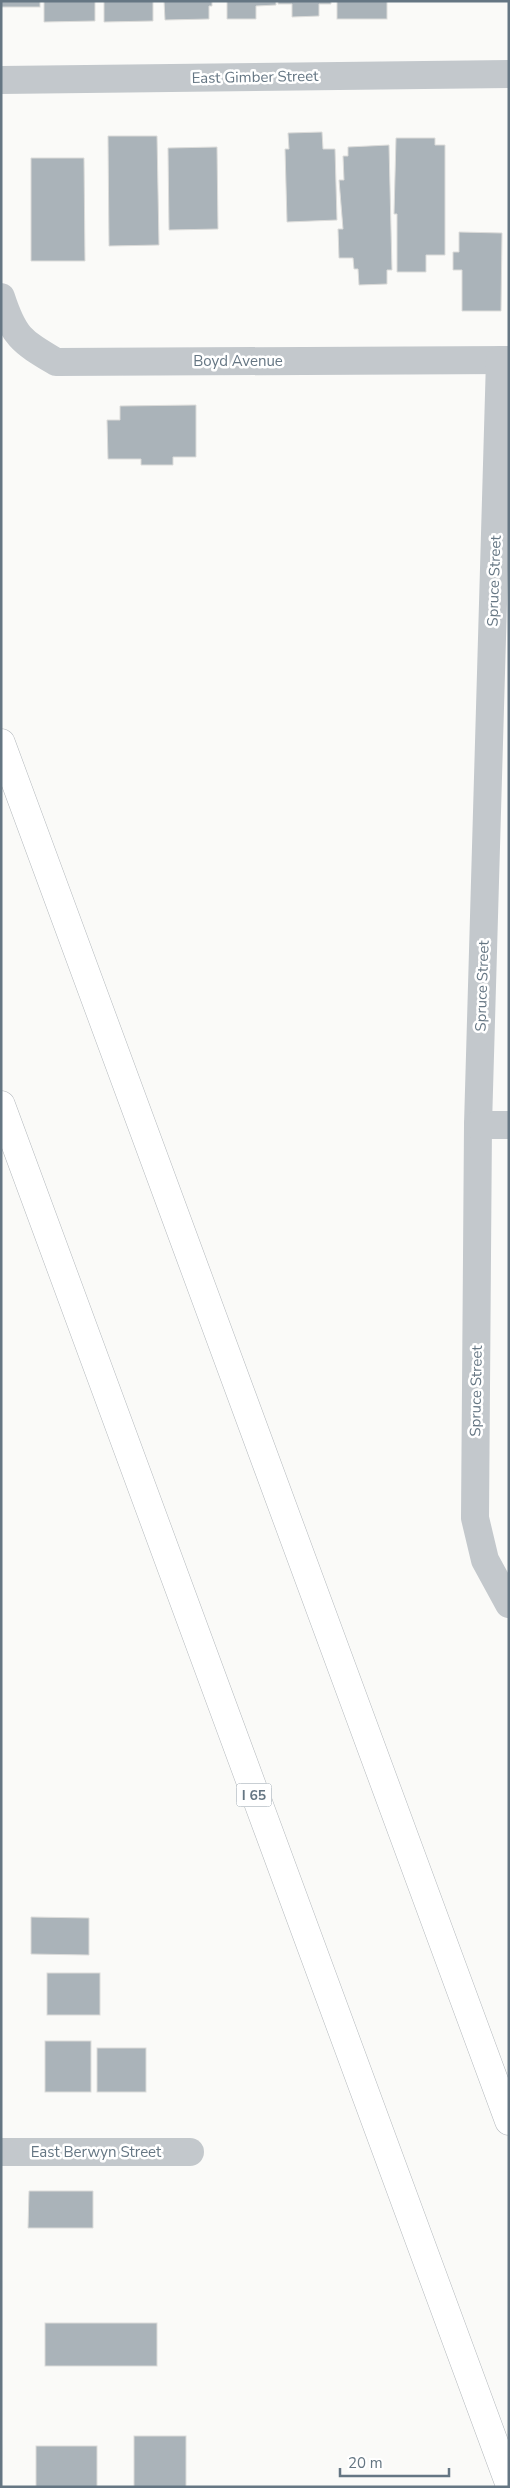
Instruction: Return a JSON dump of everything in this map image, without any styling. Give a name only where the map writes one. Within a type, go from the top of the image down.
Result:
[{"type":"highway","points":[[1,743],[509,2121]]},
{"type":"highway","name":"I 65","points":[[1,1105],[509,2483]]},
{"type":"street","name":"East Gimber Street","points":[[1,80],[509,74]]},
{"type":"street","name":"Boyd Avenue","points":[[1,297],[10,325],[27,345],[56,362],[505,360]]},
{"type":"street","name":"Spruce Street","points":[[505,360],[478,1125],[475,1518],[484,1560],[509,1604]]},
{"type":"street","points":[[478,1125],[509,1125]]},
{"type":"street","name":"East Berwyn Street","points":[[1,2152],[190,2152]]},
{"type":"building","points":[[1,1],[40,1],[40,7],[1,7]]},
{"type":"building","points":[[44,1],[95,1],[95,21],[44,22]]},
{"type":"building","points":[[104,1],[153,1],[153,21],[104,22]]},
{"type":"building","points":[[164,1],[212,1],[212,6],[209,6],[209,19],[165,20]]},
{"type":"building","points":[[227,1],[276,1],[276,5],[256,6],[256,19],[227,19]]},
{"type":"building","points":[[278,1],[331,1],[331,4],[319,4],[319,16],[292,17],[292,4],[278,4]]},
{"type":"building","points":[[337,1],[387,1],[387,19],[337,19]]},
{"type":"building","points":[[322,132],[323,149],[335,149],[337,220],[287,222],[285,149],[289,149],[288,133]]},
{"type":"building","points":[[108,136],[157,136],[159,245],[109,246]]},
{"type":"building","points":[[396,138],[435,138],[435,145],[445,145],[445,255],[426,255],[426,272],[397,272],[397,214],[394,214]]},
{"type":"building","points":[[389,145],[392,270],[387,270],[387,284],[359,285],[358,269],[354,269],[353,258],[339,258],[338,229],[343,229],[339,180],[344,180],[343,156],[348,156],[348,147]]},
{"type":"building","points":[[217,147],[218,229],[169,230],[168,148]]},
{"type":"building","points":[[31,158],[84,158],[85,261],[31,261]]},
{"type":"building","points":[[459,232],[502,233],[501,311],[462,311],[462,270],[453,270],[453,252],[459,252]]},
{"type":"building","points":[[196,405],[196,457],[173,457],[173,465],[141,465],[141,459],[108,459],[107,420],[120,420],[120,406]]},
{"type":"building","points":[[31,1917],[89,1918],[89,1955],[31,1954]]},
{"type":"building","points":[[47,1973],[100,1973],[100,2015],[47,2015]]},
{"type":"building","points":[[45,2041],[91,2041],[91,2092],[45,2092]]},
{"type":"building","points":[[97,2048],[146,2048],[146,2092],[97,2092]]},
{"type":"building","points":[[29,2191],[93,2191],[93,2228],[28,2228]]},
{"type":"building","points":[[45,2323],[157,2323],[157,2366],[45,2366]]},
{"type":"building","points":[[134,2436],[186,2436],[186,2487],[134,2487]]},
{"type":"building","points":[[36,2446],[97,2446],[97,2487],[36,2487]]}]
